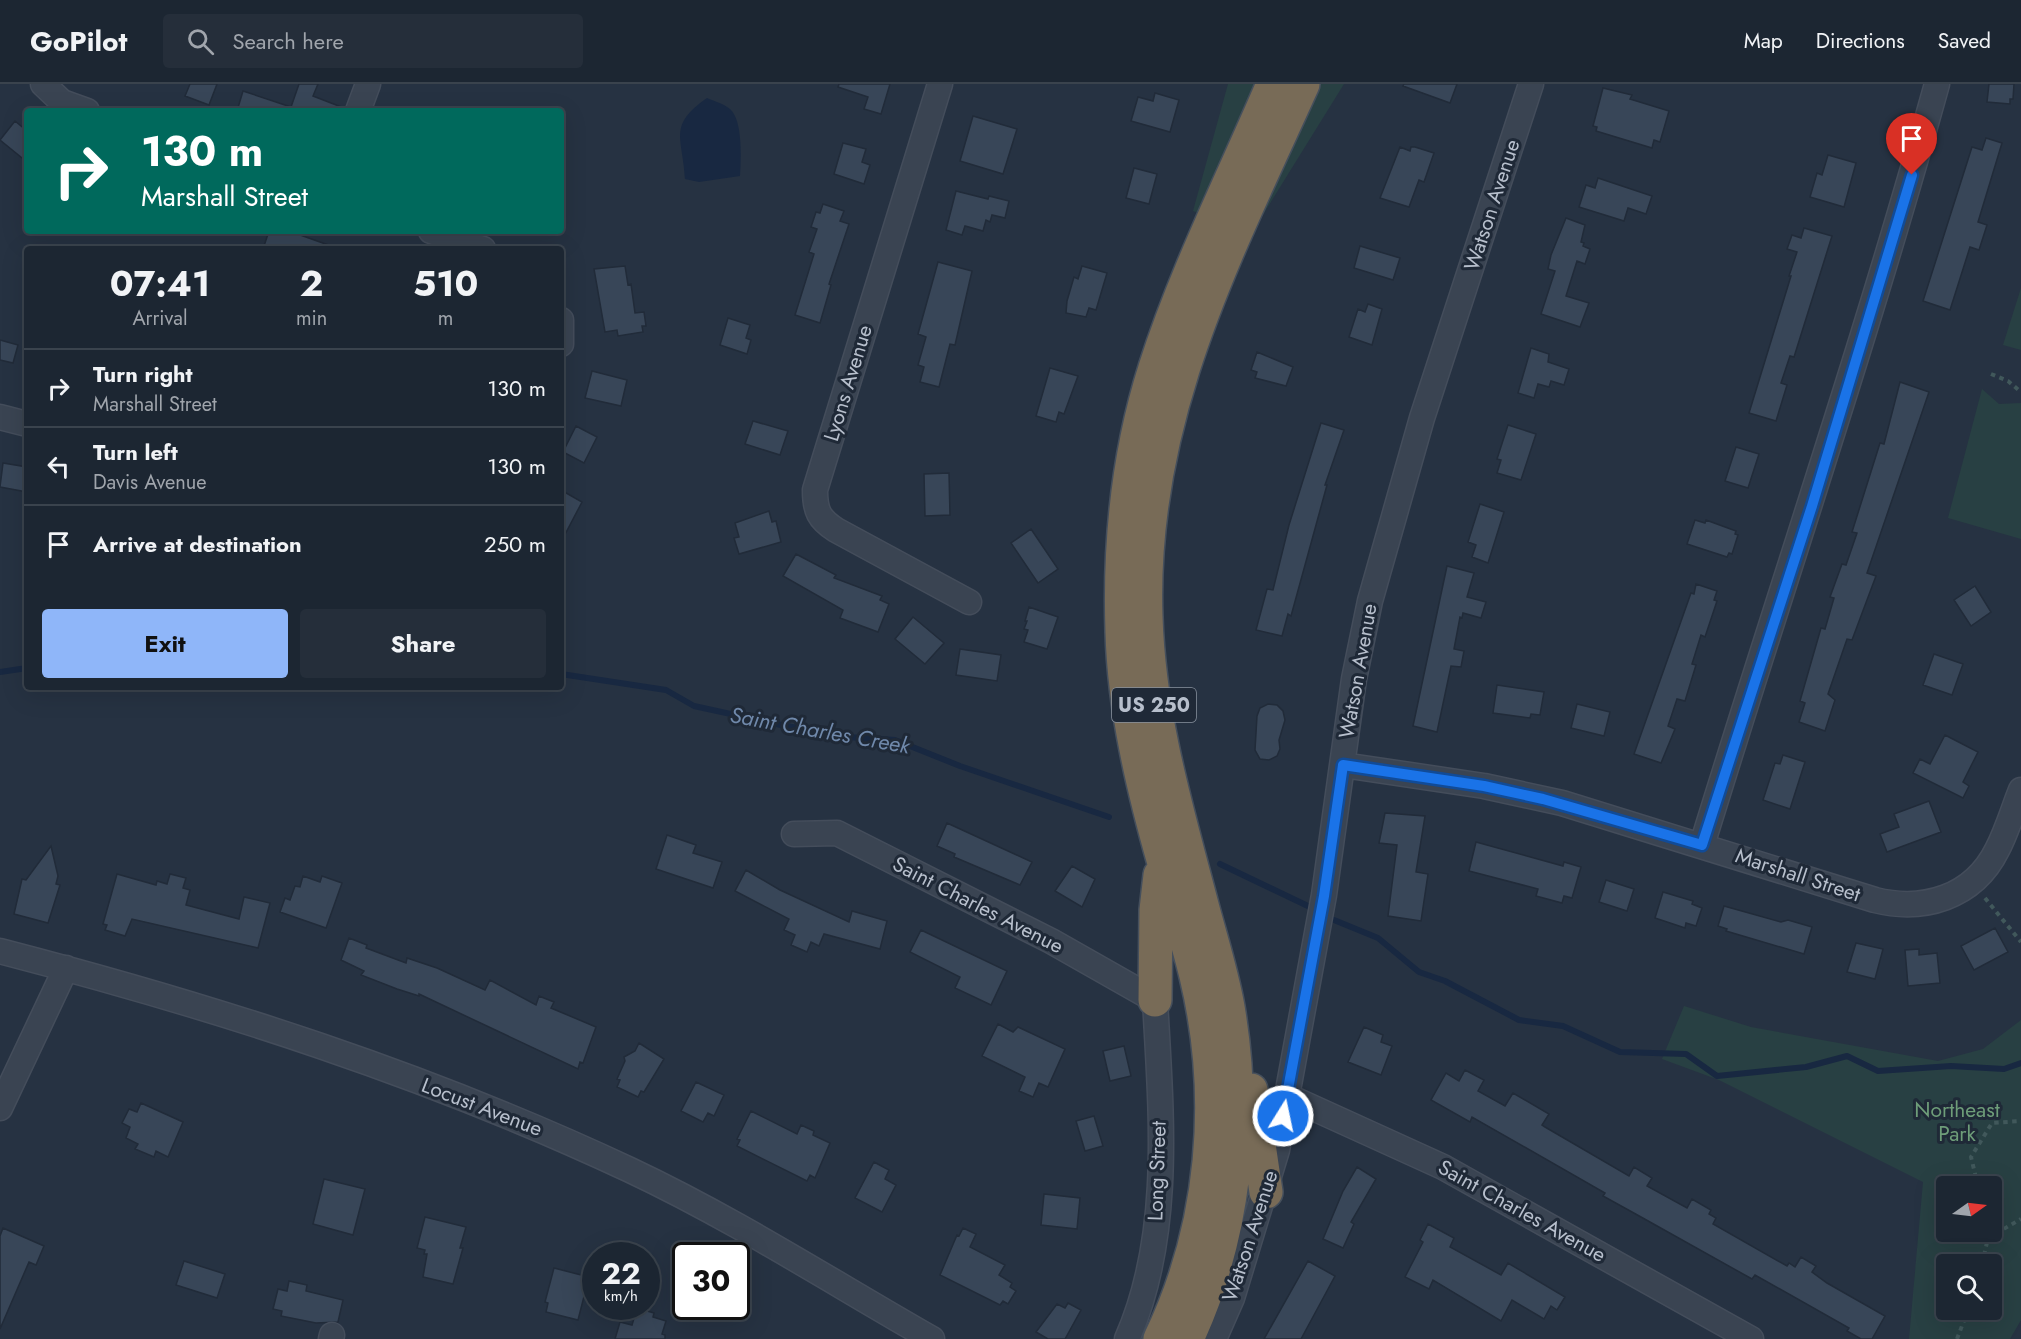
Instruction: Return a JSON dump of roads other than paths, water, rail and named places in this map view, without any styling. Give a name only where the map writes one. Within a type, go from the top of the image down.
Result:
[{"type":"highway","points":[[1209,233],[1250,84]]},
{"type":"highway","name":"US 250","points":[[1160,1339],[1186,1273],[1200,1224],[1209,1175],[1212,1114],[1206,1024],[1196,975],[1162,859],[1138,755],[1127,693],[1122,636],[1123,533],[1140,427],[1155,369],[1175,312],[1273,84]]},
{"type":"highway","name":"US 250","points":[[1187,1339],[1214,1265],[1228,1213],[1234,1163],[1236,1082],[1228,1006],[1157,728],[1149,672],[1146,561],[1158,459],[1180,371],[1206,304],[1303,84]]},
{"type":"highway","points":[[1254,193],[1321,84]]},
{"type":"highway","points":[[1155,1000],[1156,910],[1162,859]]},
{"type":"highway","points":[[1228,1006],[1257,1115],[1266,1192]]},
{"type":"street","points":[[43,84],[62,102],[79,108]]},
{"type":"street","points":[[359,108],[368,84]]},
{"type":"street","name":"Lyons Avenue","points":[[940,84],[815,490],[815,510],[824,522],[836,530],[969,602]]},
{"type":"street","name":"Watson Avenue","points":[[1215,1339],[1232,1298],[1266,1192],[1287,1096],[1324,896],[1354,679],[1377,570],[1422,418],[1531,84]]},
{"type":"street","points":[[1702,845],[1818,483],[1905,198],[1937,84]]},
{"type":"street","points":[[440,234],[474,246]]},
{"type":"street","points":[[0,417],[24,423]]},
{"type":"street","name":"Marshall Street","points":[[1343,765],[1484,786],[1540,798],[1702,845],[1875,900],[1915,905],[1939,900],[1962,890],[1978,877],[1997,850],[2021,790]]},
{"type":"street","name":"Saint Charles Avenue","points":[[794,834],[837,832],[1051,941],[1155,1000]]},
{"type":"street","name":"Locust Avenue","points":[[0,951],[267,1026],[528,1124],[632,1172],[717,1216],[932,1339]]},
{"type":"street","points":[[0,1108],[66,968]]},
{"type":"street","name":"Long Street","points":[[1127,1339],[1144,1294],[1154,1240],[1159,1185],[1155,1000]]},
{"type":"street","name":"Saint Charles Avenue","points":[[1287,1096],[1443,1167],[1751,1339]]},
{"type":"water","points":[[707,98],[728,107],[734,114],[740,141],[740,176],[699,182],[685,179],[680,133],[682,125],[694,108]]},
{"type":"waterway","name":"Saint Charles Creek","points":[[0,672],[24,668]]},
{"type":"waterway","name":"Saint Charles Creek","points":[[564,674],[666,690],[694,706],[781,725],[847,737],[895,740],[960,766],[1109,817]]},
{"type":"waterway","name":"Saint Charles Creek","points":[[1220,864],[1310,907]]},
{"type":"waterway","name":"Saint Charles Creek","points":[[1334,920],[1378,938],[1419,972],[1445,981],[1519,1020],[1563,1026],[1620,1052],[1686,1054],[1717,1076],[1806,1067],[1847,1056],[1878,1071],[1951,1066],[2004,1069],[2021,1063]]},
{"type":"park label","name":"Northeast Park","points":[[1957,1122]]}]
